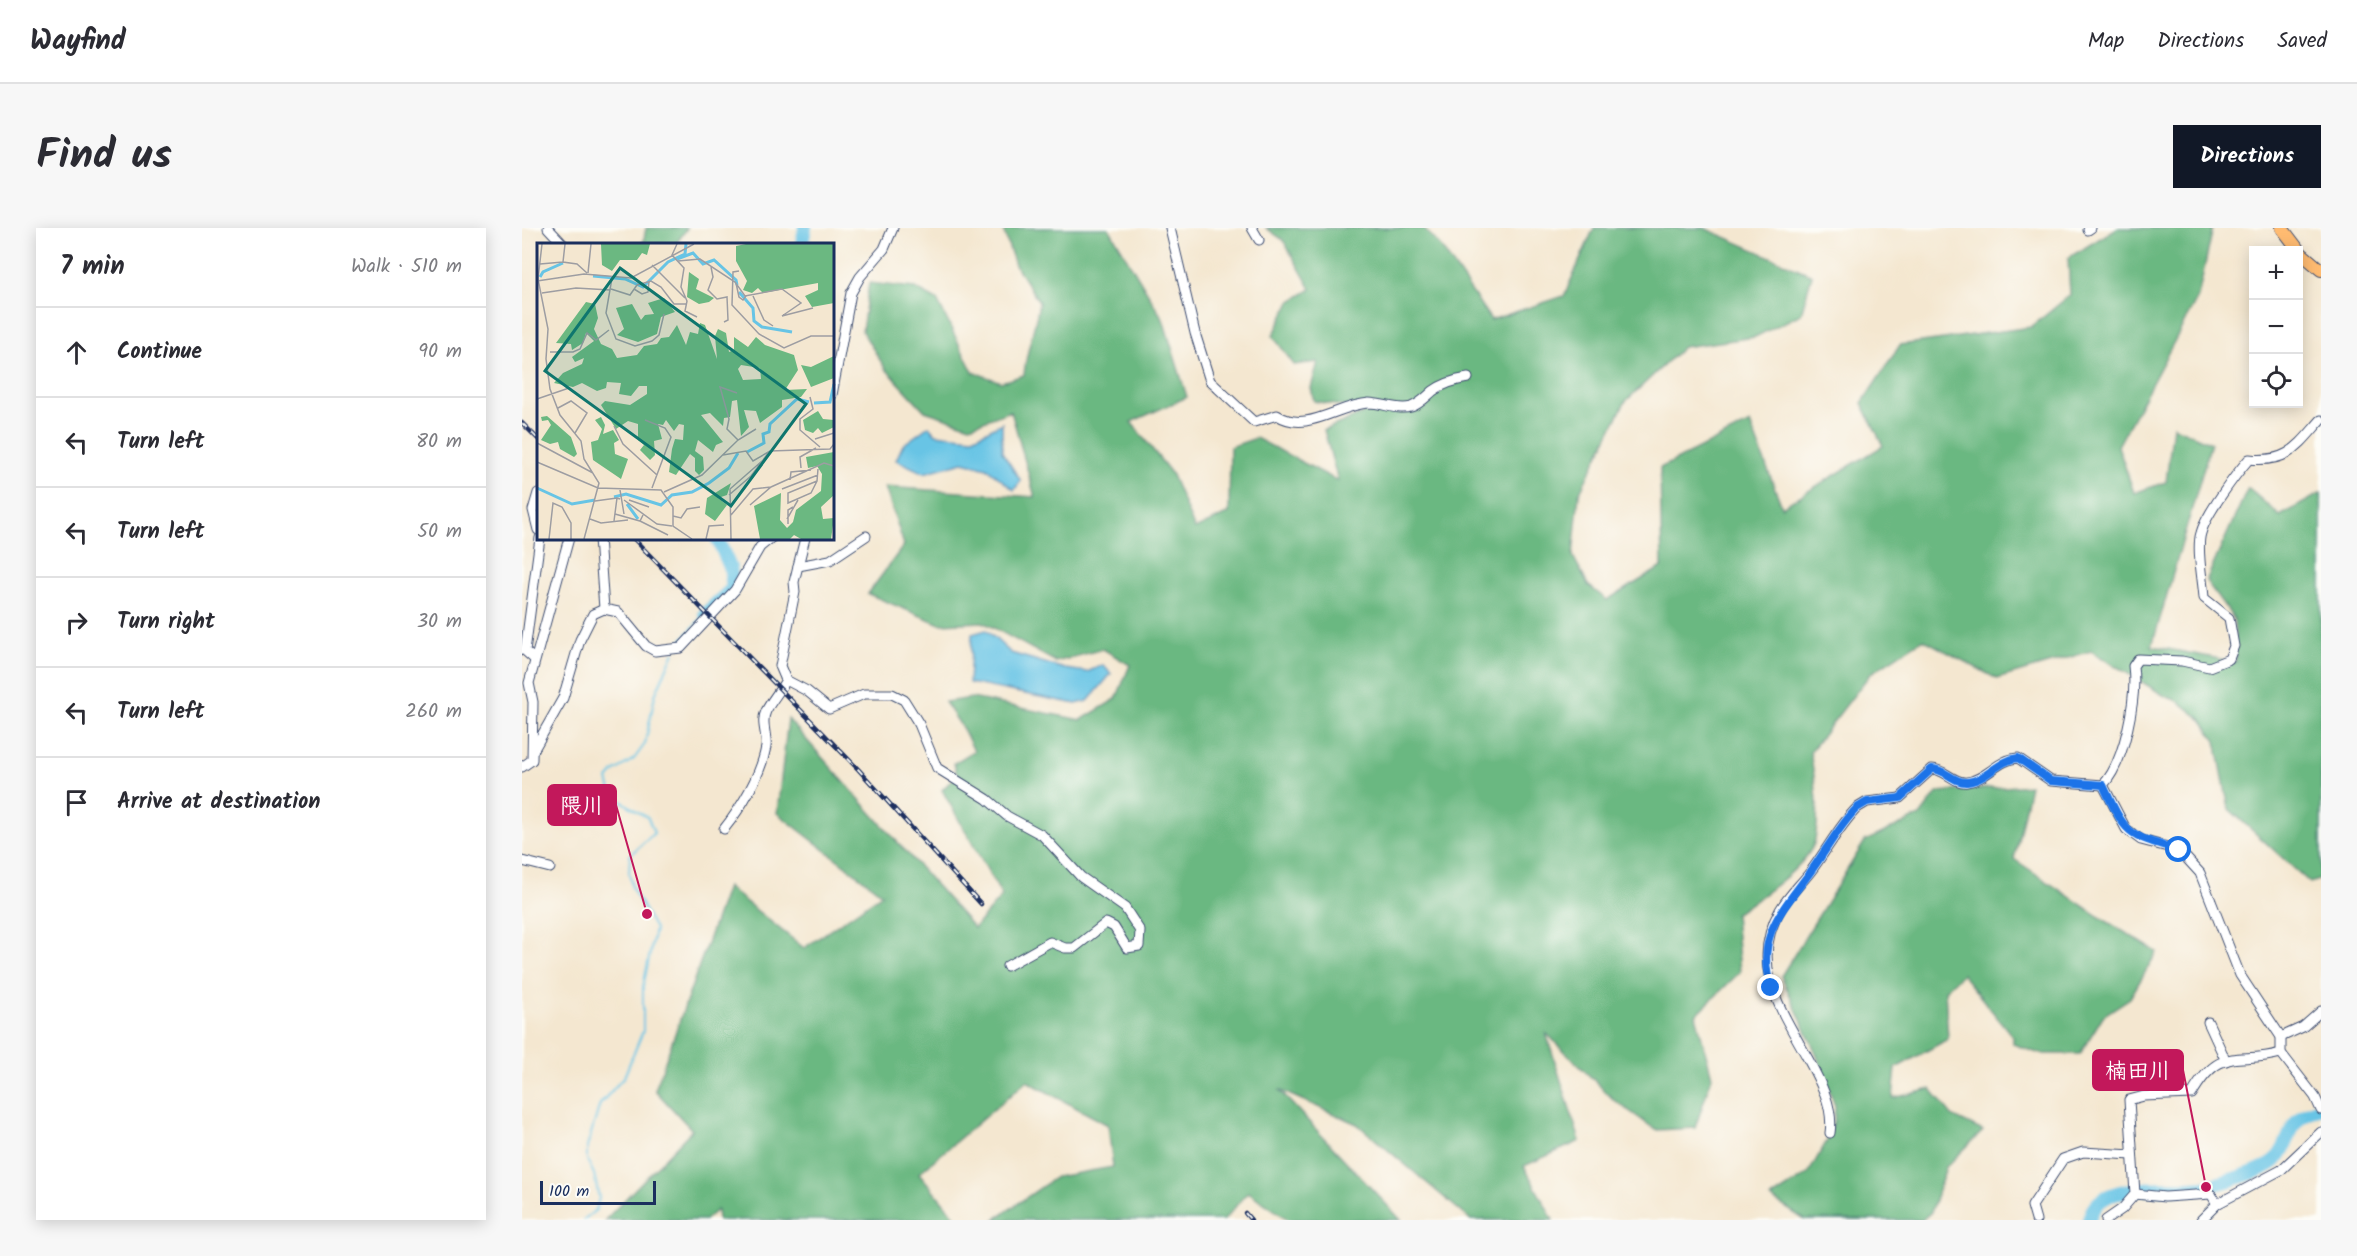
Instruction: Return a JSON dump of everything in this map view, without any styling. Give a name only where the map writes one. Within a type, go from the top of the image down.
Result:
[{"type":"main road","points":[[2282,228],[2301,253],[2321,270]]},
{"type":"street","points":[[548,228],[562,243]]},
{"type":"street","points":[[834,384],[851,293],[860,277],[884,249],[893,228]]},
{"type":"street","points":[[1252,228],[1259,240]]},
{"type":"street","points":[[1172,229],[1195,333],[1210,381],[1254,422],[1277,415],[1288,422],[1301,424],[1355,404],[1373,403],[1406,408],[1419,403],[1444,384],[1468,378]]},
{"type":"street","points":[[2103,785],[2109,778],[2121,746],[2134,696],[2133,666],[2138,659],[2182,661],[2209,667],[2229,659],[2234,646],[2229,618],[2204,598],[2200,534],[2211,513],[2249,459],[2273,460],[2291,453],[2321,420]]},
{"type":"street","points":[[537,496],[533,510],[537,526]]},
{"type":"street","points":[[798,566],[830,560],[866,536]]},
{"type":"street","points":[[534,659],[525,651],[540,540]]},
{"type":"street","points":[[522,768],[532,760],[533,751],[532,702],[529,683],[568,540]]},
{"type":"street","points":[[599,540],[604,609]]},
{"type":"street","points":[[533,751],[563,698],[586,622],[593,615],[604,609],[618,612],[646,646],[655,651],[681,648],[735,590],[760,547],[769,540]]},
{"type":"street","points":[[804,540],[780,666],[786,680],[807,691],[829,709],[864,694],[891,694],[904,700],[919,724],[937,768],[987,799],[1007,816],[1042,835],[1081,877],[1125,908],[1140,931],[1139,946],[1127,948],[1114,927],[1106,923],[1074,948],[1065,948],[1050,942],[1007,966]]},
{"type":"street","points":[[724,829],[736,814],[758,772],[766,746],[763,724],[765,712],[786,680]]},
{"type":"street","points":[[1830,1133],[1831,1125],[1824,1091],[1771,988],[1766,963],[1769,941],[1780,911],[1852,813],[1867,802],[1900,798],[1932,769],[1959,781],[1969,782],[2011,758],[2018,758],[2051,781],[2103,785]]},
{"type":"street","points":[[2103,785],[2126,829],[2141,840],[2179,850],[2200,873],[2240,975],[2281,1037],[2281,1053],[2319,1107]]},
{"type":"street","points":[[522,861],[550,868]]},
{"type":"street","points":[[2281,1037],[2302,1027],[2321,1011]]},
{"type":"street","points":[[2208,1022],[2226,1060]]},
{"type":"street","points":[[2106,1220],[2122,1209],[2135,1189],[2129,1100],[2144,1096],[2192,1094],[2205,1072],[2226,1060],[2281,1053]]},
{"type":"street","points":[[2201,1220],[2217,1204],[2282,1170],[2321,1132]]},
{"type":"street","points":[[2036,1220],[2032,1206],[2062,1159],[2083,1152],[2132,1155]]},
{"type":"street","points":[[2135,1189],[2165,1197],[2211,1194],[2217,1204]]},
{"type":"green space","points":[[646,228],[687,228],[677,243],[643,243]]},
{"type":"green space","points":[[1005,228],[1109,228],[1163,319],[1187,397],[1131,422],[1171,473],[1195,529],[1229,513],[1230,447],[1256,438],[1338,481],[1324,430],[1369,411],[1314,401],[1311,388],[1318,362],[1294,365],[1273,336],[1290,302],[1311,289],[1283,240],[1266,228],[1423,228],[1441,247],[1491,320],[1564,296],[1594,228],[1704,228],[1812,275],[1801,314],[1755,337],[1683,347],[1625,402],[1579,494],[1573,556],[1588,585],[1607,600],[1662,567],[1660,468],[1750,423],[1782,507],[1883,446],[1862,403],[1900,345],[2031,327],[2070,295],[2068,258],[2117,228],[2213,228],[2198,297],[2118,446],[2134,493],[2166,482],[2173,426],[2211,443],[2152,646],[2236,662],[2234,619],[2206,581],[2248,488],[2280,516],[2321,493],[2321,879],[2310,883],[2229,809],[2216,741],[2201,719],[2178,701],[2165,696],[2091,651],[1997,679],[1923,639],[1871,673],[1810,752],[1817,796],[1817,829],[1811,850],[1781,882],[1735,914],[1740,972],[1696,1015],[1712,1077],[1695,1128],[1656,1130],[1614,1100],[1546,1033],[1580,1141],[1524,1166],[1553,1220],[1471,1220],[1357,1124],[1279,1090],[1401,1220],[1289,1220],[1248,1192],[1224,1220],[994,1220],[1056,1177],[1113,1167],[1108,1125],[1027,1081],[919,1173],[958,1220],[718,1220],[717,1210],[705,1220],[605,1220],[692,1130],[655,1090],[727,887],[804,948],[882,894],[777,813],[788,719],[974,928],[1002,896],[942,790],[957,775],[954,763],[974,751],[945,702],[972,698],[1081,720],[1116,699],[1130,665],[1103,649],[1056,662],[983,622],[940,624],[868,594],[904,545],[885,487],[1035,497],[1011,411],[970,426],[925,411],[885,368],[862,331],[869,283],[915,288],[937,300],[973,372],[1001,382],[1024,375],[1039,302],[1015,265],[1004,233]]},
{"type":"green space","points":[[2030,785],[2014,859],[2098,916],[2157,952],[2130,998],[2103,1016],[2080,1054],[2040,1054],[2013,1044],[2013,1037],[1962,974],[1945,990],[1948,1039],[1896,1068],[1893,1098],[1931,1089],[1952,1116],[1983,1131],[1946,1167],[1931,1212],[1922,1220],[1805,1220],[1771,1198],[1808,1174],[1828,1139],[1834,1120],[1835,1106],[1816,1053],[1781,976],[1865,841],[1920,816],[1938,792]]},
{"type":"water","points":[[1002,423],[1002,452],[1021,481],[1014,490],[987,468],[963,462],[924,473],[896,460],[903,445],[929,426],[936,434],[973,438]]},
{"type":"water","points":[[986,630],[1011,653],[1065,669],[1087,672],[1103,665],[1111,674],[1088,701],[1076,704],[969,683],[972,634]]},
{"type":"waterway","points":[[802,243],[805,228]]},
{"type":"waterway","points":[[705,614],[733,588],[730,567],[718,540]]},
{"type":"waterway","points":[[675,647],[705,614]]},
{"type":"waterway","points":[[583,1220],[596,1210],[599,1198],[594,1174],[587,1160],[587,1147],[600,1104],[624,1077],[643,1031],[643,987],[655,929],[632,888],[629,873],[630,855],[654,833],[648,818],[612,795],[608,779],[615,771],[634,759],[645,744],[655,695],[674,652]]},
{"type":"waterway","points":[[2089,1220],[2095,1206],[2107,1197],[2122,1192],[2208,1186],[2264,1168],[2276,1160],[2295,1123],[2309,1112],[2321,1107]]},
{"type":"railway","points":[[522,423],[537,438]]},
{"type":"railway","points":[[635,540],[858,769],[981,904]]},
{"type":"railway","points":[[1245,1213],[1251,1220]]},
{"type":"place","name":"隈川","points":[[647,914]]},
{"type":"place","name":"楠田川","points":[[2206,1187]]},
{"type":"route","points":[[1771,988],[1766,963],[1769,941],[1774,921],[1786,902],[1857,808],[1867,802],[1892,801],[1900,798],[1932,769],[1937,769],[1959,781],[1969,782],[1978,779],[2004,761],[2018,758],[2051,781],[2103,785],[2126,829],[2141,840],[2179,850]]}]
